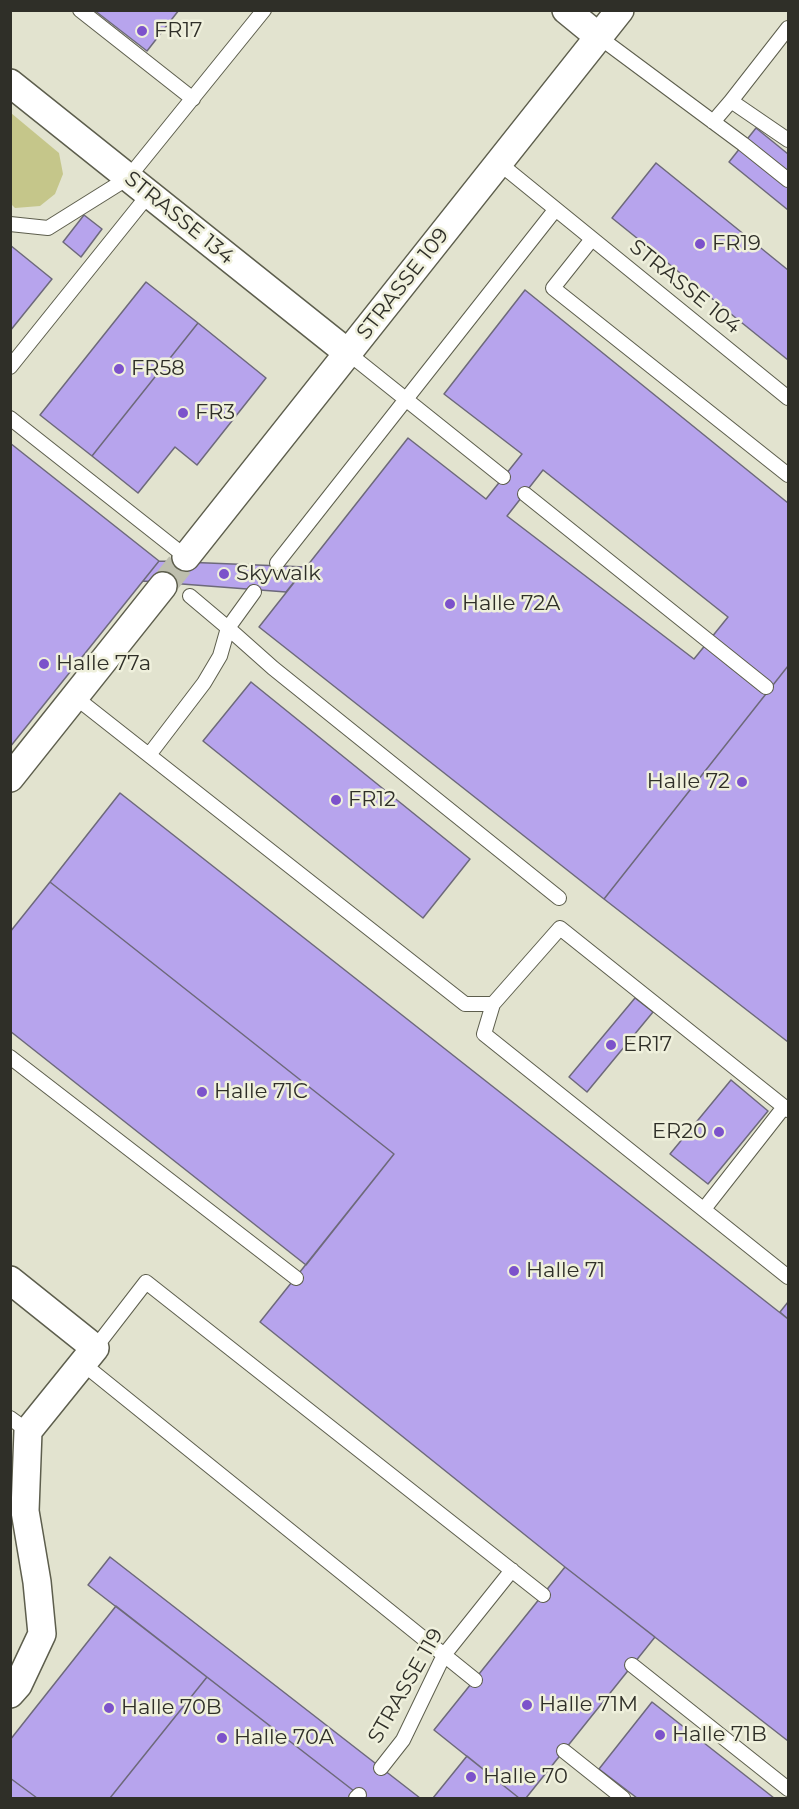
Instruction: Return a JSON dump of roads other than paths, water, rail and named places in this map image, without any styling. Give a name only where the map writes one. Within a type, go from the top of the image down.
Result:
[{"type":"street","points":[[566,10],[599,37]]},
{"type":"street","name":"STRASSE 109","points":[[186,556],[620,10]]},
{"type":"street","name":"STRASSE 134","points":[[10,83],[348,353]]},
{"type":"street","points":[[10,778],[163,586]]},
{"type":"street","points":[[10,1280],[88,1355],[20,1424],[25,1511],[37,1582],[42,1634],[18,1685],[10,1694]]},
{"type":"lane","points":[[80,10],[193,99]]},
{"type":"lane","points":[[10,367],[138,186],[193,99],[264,10]]},
{"type":"lane","points":[[713,122],[789,28]]},
{"type":"lane","points":[[599,37],[789,180]]},
{"type":"lane","points":[[731,101],[789,140]]},
{"type":"lane","name":"STRASSE 104","points":[[499,163],[789,398]]},
{"type":"lane","points":[[10,224],[48,228],[138,186]]},
{"type":"lane","points":[[277,562],[555,210]]},
{"type":"lane","points":[[592,239],[553,288],[789,475]]},
{"type":"lane","points":[[348,353],[503,477]]},
{"type":"lane","points":[[10,418],[186,556]]},
{"type":"lane","points":[[525,494],[766,687]]},
{"type":"lane","points":[[149,755],[204,683],[220,656],[228,628],[254,592]]},
{"type":"lane","points":[[190,596],[273,668],[559,898]]},
{"type":"lane","points":[[75,697],[465,1004],[493,1004]]},
{"type":"lane","points":[[704,1209],[786,1108],[560,928],[493,1004],[484,1034],[789,1277]]},
{"type":"lane","points":[[10,1057],[296,1278]]},
{"type":"lane","points":[[475,1680],[88,1355],[146,1282],[543,1595]]},
{"type":"lane","name":"STRASSE 119","points":[[381,1768],[403,1740],[444,1654],[512,1570]]},
{"type":"lane","points":[[632,1665],[789,1790]]},
{"type":"lane","points":[[564,1751],[623,1798]]},
{"type":"tunnel","points":[[163,586],[186,557]]},
{"type":"place","name":"FR17","points":[[142,31]]},
{"type":"place","name":"FR19","points":[[700,244]]},
{"type":"place","name":"FR58","points":[[119,369]]},
{"type":"place","name":"FR3","points":[[183,413]]},
{"type":"place","name":"Skywalk","points":[[224,574]]},
{"type":"place","name":"Halle 72A","points":[[450,604]]},
{"type":"place","name":"Halle 77a","points":[[44,664]]},
{"type":"place","name":"Halle 72","points":[[742,782]]},
{"type":"place","name":"FR12","points":[[336,800]]},
{"type":"place","name":"ER17","points":[[611,1045]]},
{"type":"place","name":"Halle 71C","points":[[202,1092]]},
{"type":"place","name":"ER20","points":[[719,1132]]},
{"type":"place","name":"Halle 71","points":[[514,1271]]},
{"type":"place","name":"Halle 71M","points":[[527,1705]]},
{"type":"place","name":"Halle 70B","points":[[109,1708]]},
{"type":"place","name":"Halle 71B","points":[[660,1735]]},
{"type":"place","name":"Halle 70A","points":[[222,1738]]},
{"type":"place","name":"Halle 70","points":[[471,1777]]}]
